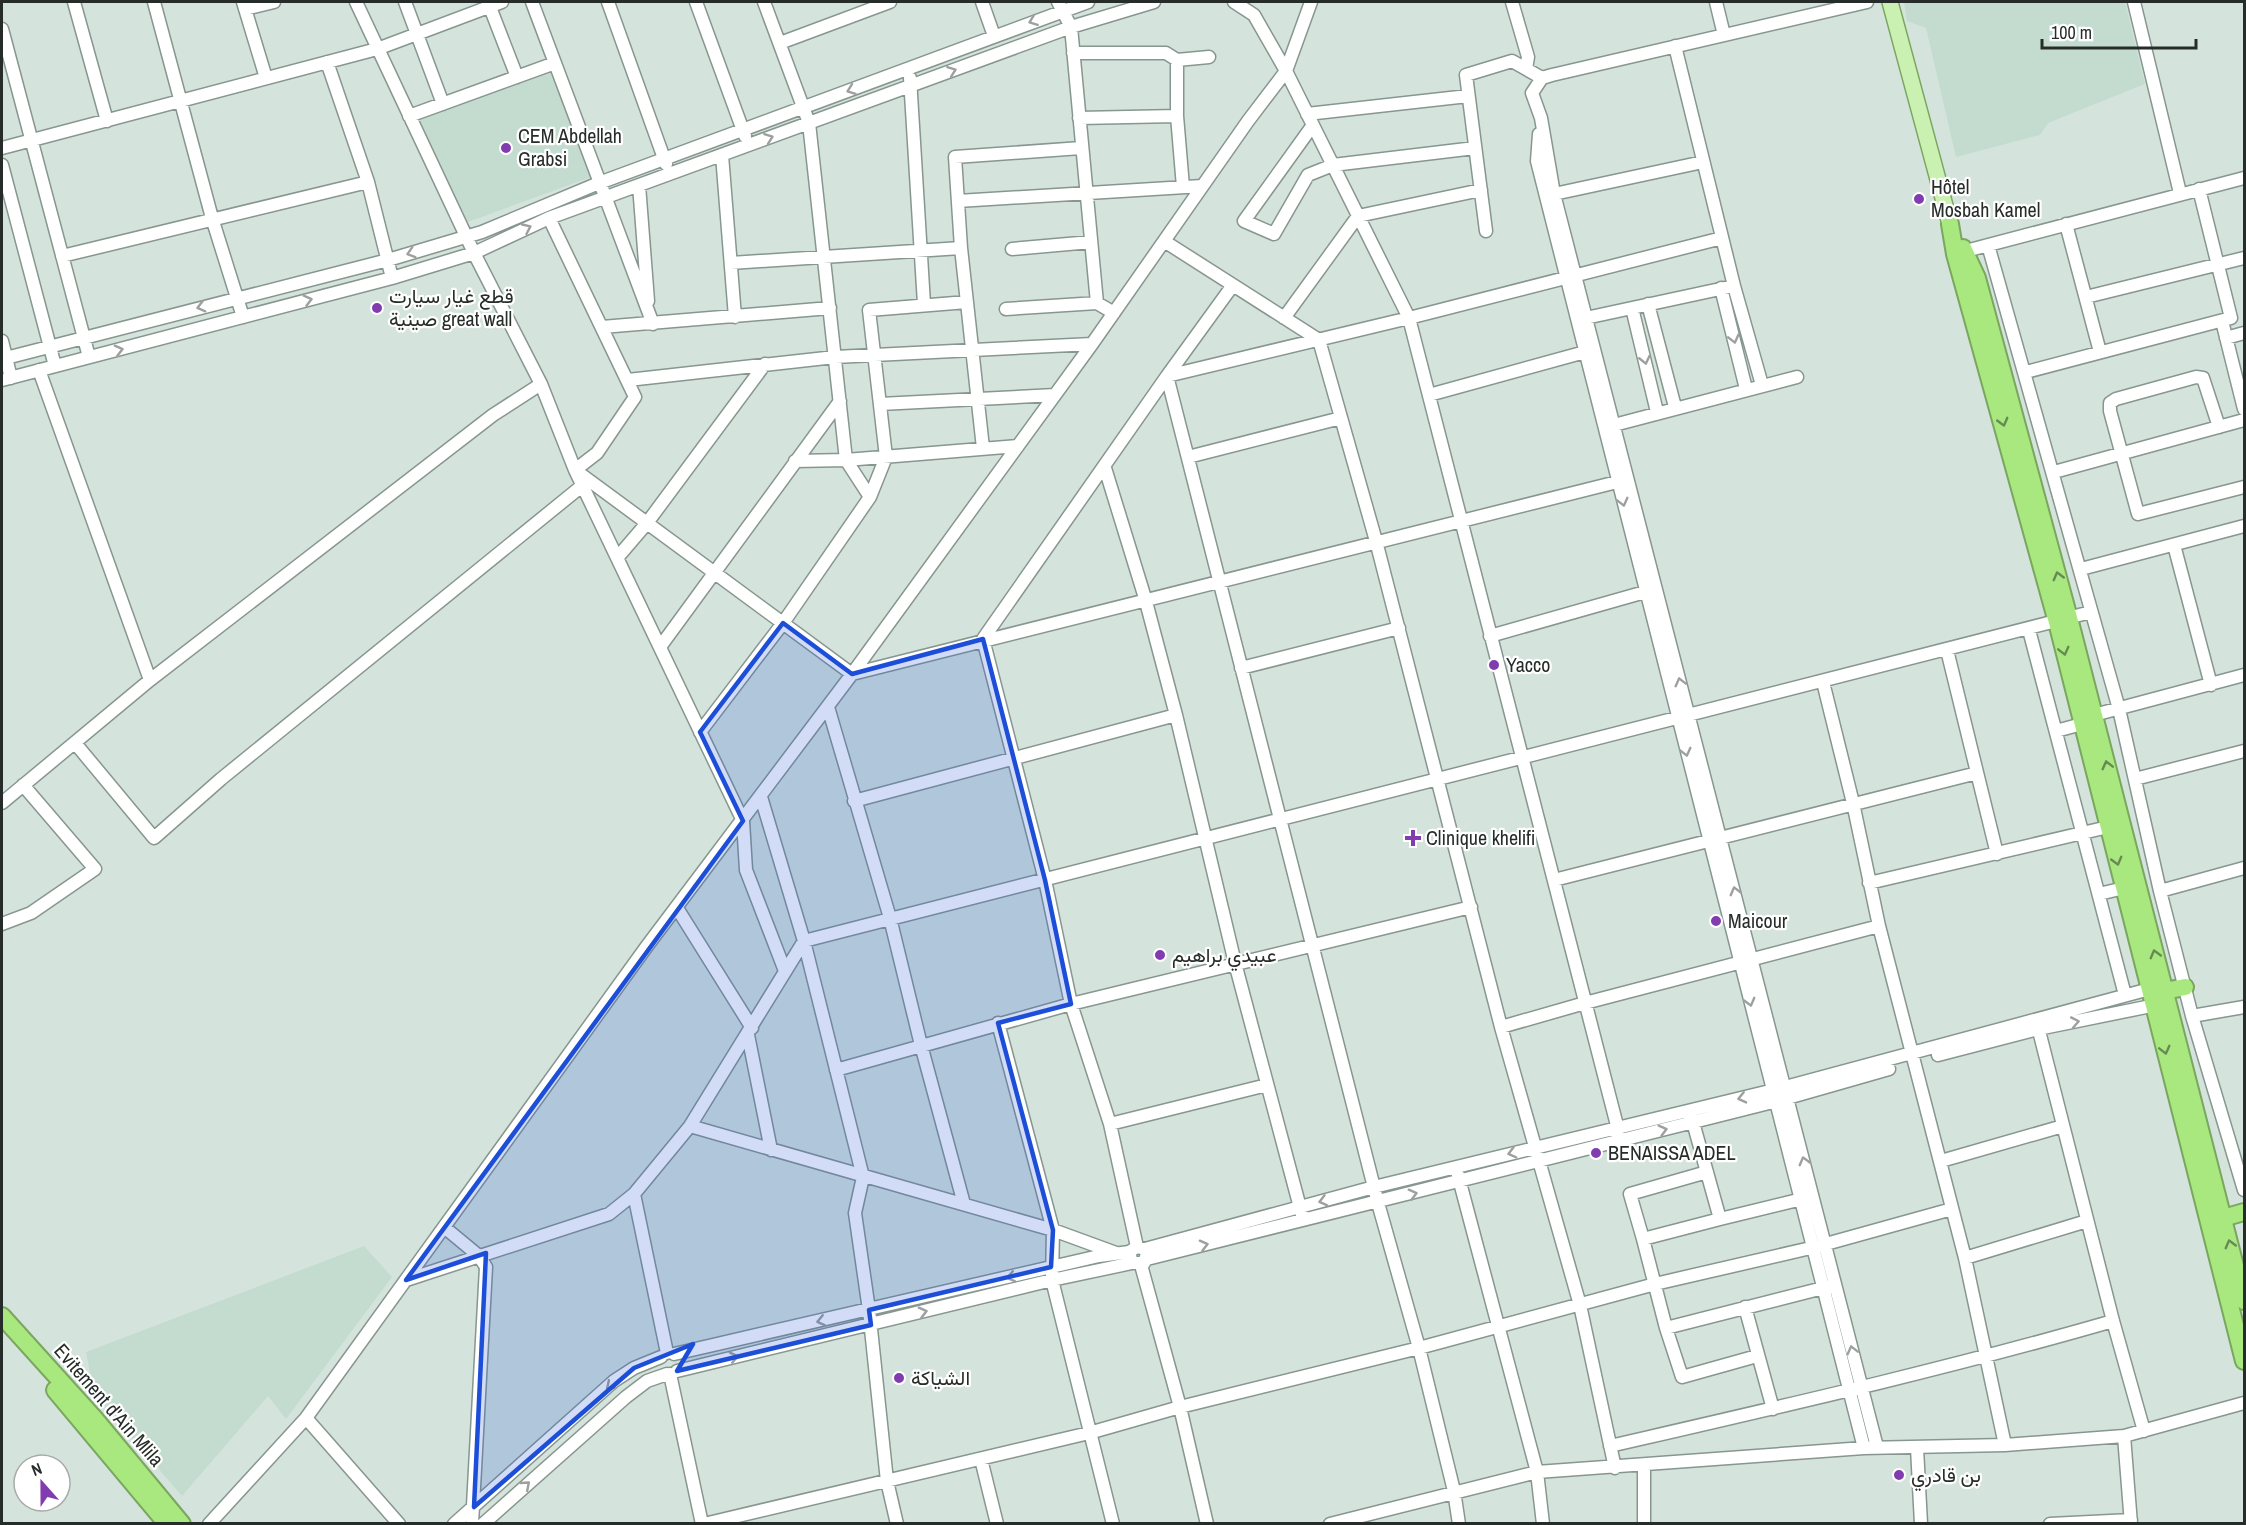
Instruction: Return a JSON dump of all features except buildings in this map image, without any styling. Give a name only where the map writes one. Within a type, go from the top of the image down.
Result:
[{"type":"highway","points":[[1950,224],[2063,620],[2160,995],[2244,1293]]},
{"type":"highway","points":[[2088,719],[2108,827],[2124,888],[2160,995],[2244,1361]]},
{"type":"highway","points":[[2160,995],[2185,987]]},
{"type":"highway","points":[[2223,1218],[2244,1212]]},
{"type":"highway","name":"Evitement d'Ain Mlila","points":[[2,1316],[95,1419],[182,1524]]},
{"type":"highway","name":"Evitement d'Ain Mlila","points":[[2,1332],[56,1391],[167,1524]]},
{"type":"main road","points":[[1890,2],[1950,224]]},
{"type":"street","points":[[74,2],[108,121]]},
{"type":"street","points":[[154,2],[212,218],[243,317]]},
{"type":"street","points":[[266,78],[244,5],[274,2]]},
{"type":"street","points":[[356,2],[474,253],[541,384],[575,470],[586,482],[647,523],[852,674]]},
{"type":"street","points":[[405,2],[443,104]]},
{"type":"street","points":[[2,148],[377,49],[489,4],[502,2]]},
{"type":"street","points":[[532,2],[651,320]]},
{"type":"street","points":[[608,2],[669,174]]},
{"type":"street","points":[[696,2],[748,145]]},
{"type":"street","points":[[764,2],[805,106],[809,123],[846,460],[870,497]]},
{"type":"street","points":[[780,43],[890,2]]},
{"type":"street","points":[[982,2],[994,36]]},
{"type":"street","points":[[4,358],[388,260],[467,236],[599,183],[994,36],[1060,6],[1088,2]]},
{"type":"street","points":[[2,341],[6,379],[392,278],[474,253],[549,218],[1071,27],[1154,2]]},
{"type":"street","points":[[1234,2],[1254,15],[1286,71],[1409,318],[1619,1136]]},
{"type":"street","points":[[210,1523],[306,1418],[677,908],[852,674],[1092,345],[1202,186],[1286,71],[1311,2]]},
{"type":"street","points":[[1512,2],[1528,57],[1526,69]]},
{"type":"street","points":[[1716,2],[1724,34]]},
{"type":"street","points":[[1820,1245],[1802,1199],[1752,958],[1715,838],[1683,717],[1614,424],[1581,319],[1554,194],[1541,118],[1532,93],[1542,78],[1868,2]]},
{"type":"street","points":[[2134,2],[2180,193]]},
{"type":"street","points":[[489,4],[517,77]]},
{"type":"street","points":[[1060,6],[1071,27],[1081,147],[1089,193],[1097,303]]},
{"type":"street","points":[[2,32],[89,357]]},
{"type":"street","points":[[1675,46],[1722,238],[1727,287],[1746,389]]},
{"type":"street","points":[[1074,53],[1166,53],[1177,60],[1209,57]]},
{"type":"street","points":[[1177,60],[1177,116],[1184,187]]},
{"type":"street","points":[[1486,231],[1466,75],[1512,61],[1542,78]]},
{"type":"street","points":[[327,62],[368,182],[392,278]]},
{"type":"street","points":[[409,116],[555,63]]},
{"type":"street","points":[[908,69],[912,85],[924,304]]},
{"type":"street","points":[[1468,96],[1310,119],[1244,221],[1274,234],[1308,175],[1333,165],[1475,148]]},
{"type":"street","points":[[1079,118],[1177,116]]},
{"type":"street","points":[[1541,118],[1537,160],[1571,276]]},
{"type":"street","points":[[983,448],[961,248],[955,157],[1081,147]]},
{"type":"street","points":[[722,155],[735,316]]},
{"type":"street","points":[[1554,194],[1703,162]]},
{"type":"street","points":[[2,165],[55,366]]},
{"type":"street","points":[[1960,253],[2180,193],[2244,178]]},
{"type":"street","points":[[62,256],[368,182]]},
{"type":"street","points":[[639,185],[651,320]]},
{"type":"street","points":[[958,201],[1202,186]]},
{"type":"street","points":[[2026,372],[2231,318],[2199,189]]},
{"type":"street","points":[[1284,318],[1358,216],[1481,190]]},
{"type":"street","points":[[549,218],[636,397],[597,453],[575,470]]},
{"type":"street","points":[[2066,224],[2100,352]]},
{"type":"street","points":[[1167,376],[1409,318],[1722,238]]},
{"type":"street","points":[[1164,241],[1319,340],[1376,541],[1501,1027],[1580,1305],[1615,1468]]},
{"type":"street","points":[[1012,249],[1091,242]]},
{"type":"street","points":[[1988,245],[2026,372],[2119,709],[2160,891],[2192,1016],[2244,1190]]},
{"type":"street","points":[[731,263],[961,248]]},
{"type":"street","points":[[2086,297],[2244,258]]},
{"type":"street","points":[[983,639],[1233,285]]},
{"type":"street","points":[[1581,319],[1727,287]]},
{"type":"street","points":[[1727,287],[1762,385]]},
{"type":"street","points":[[700,732],[783,623],[870,497],[886,456],[869,310],[968,302]]},
{"type":"street","points":[[1006,309],[1097,303],[1113,314]]},
{"type":"street","points":[[1648,304],[1675,407]]},
{"type":"street","points":[[602,327],[651,320],[830,308]]},
{"type":"street","points":[[1632,308],[1657,412]]},
{"type":"street","points":[[1581,319],[1585,352],[1645,592],[1683,717]]},
{"type":"street","points":[[2222,321],[2244,409]]},
{"type":"street","points":[[2226,338],[2244,333]]},
{"type":"street","points":[[628,381],[835,357],[1092,345]]},
{"type":"street","points":[[1428,395],[1585,352]]},
{"type":"street","points":[[617,558],[647,523],[765,364]]},
{"type":"street","points":[[39,370],[150,680]]},
{"type":"street","points":[[1167,376],[1378,1203],[1419,1348],[1460,1524]]},
{"type":"street","points":[[1614,424],[1797,377]]},
{"type":"street","points":[[2219,427],[2204,378],[2196,377],[2110,403],[2109,411],[2138,514],[2244,487]]},
{"type":"street","points":[[2,803],[150,680],[493,415],[541,384]]},
{"type":"street","points":[[880,404],[1055,395]]},
{"type":"street","points":[[660,647],[840,401]]},
{"type":"street","points":[[1188,457],[1341,418]]},
{"type":"street","points":[[2054,472],[2244,420]]},
{"type":"street","points":[[795,460],[846,460],[1018,446]]},
{"type":"street","points":[[1105,468],[1145,598],[1176,715],[1235,963],[1304,1221]]},
{"type":"street","points":[[586,482],[617,558],[743,821],[746,870],[785,971]]},
{"type":"street","points":[[75,742],[154,838],[221,779],[586,482]]},
{"type":"street","points":[[852,674],[1145,598],[1617,482]]},
{"type":"street","points":[[2081,569],[2244,527]]},
{"type":"street","points":[[2174,545],[2211,685]]},
{"type":"street","points":[[1490,636],[1645,592]]},
{"type":"street","points":[[406,1280],[609,1214],[634,1194],[690,1126],[804,941],[1205,837],[2029,630],[2091,612]]},
{"type":"street","points":[[1241,668],[1399,628]]},
{"type":"street","points":[[2029,630],[2125,995]]},
{"type":"street","points":[[983,639],[1046,880],[1071,1004],[1110,1124],[1135,1255],[1180,1407],[1207,1524]]},
{"type":"street","points":[[1947,650],[1997,854]]},
{"type":"street","points":[[2056,731],[2119,709],[2244,675]]},
{"type":"street","points":[[1823,682],[1853,803],[1879,926],[1965,1258],[2005,1445]]},
{"type":"street","points":[[828,706],[890,918],[921,1045],[964,1204]]},
{"type":"street","points":[[854,801],[1015,760],[1176,715]]},
{"type":"street","points":[[2134,779],[2244,751]]},
{"type":"street","points":[[1554,880],[1977,773]]},
{"type":"street","points":[[2,924],[31,913],[95,869],[23,785]]},
{"type":"street","points":[[761,797],[804,941],[863,1178],[855,1213],[871,1325],[887,1481],[897,1524]]},
{"type":"street","points":[[1869,883],[2108,827]]},
{"type":"street","points":[[1715,838],[1740,963],[1780,1094],[1856,1390],[1864,1448]]},
{"type":"street","points":[[2160,891],[2244,868]]},
{"type":"street","points":[[2099,894],[2124,888]]},
{"type":"street","points":[[836,1070],[1071,1004],[1471,907]]},
{"type":"street","points":[[677,908],[750,1032],[771,1150]]},
{"type":"street","points":[[1501,1027],[1752,958],[1879,926]]},
{"type":"street","points":[[2037,1024],[2125,995],[2160,995]]},
{"type":"street","points":[[454,1524],[614,1382],[634,1368],[667,1355],[869,1310],[1304,1221],[1540,1162],[1619,1136],[1691,1116],[2037,1024],[2160,995]]},
{"type":"street","points":[[2192,1016],[2244,1007]]},
{"type":"street","points":[[998,1023],[1053,1230],[1052,1273],[1089,1433],[1113,1524]]},
{"type":"street","points":[[2037,1024],[2113,1321],[2144,1431]]},
{"type":"street","points":[[1110,1124],[1267,1085]]},
{"type":"street","points":[[1691,1116],[1720,1219]]},
{"type":"street","points":[[690,1126],[1135,1255]]},
{"type":"street","points":[[1941,1161],[2063,1126]]},
{"type":"street","points":[[483,1524],[647,1381],[671,1373],[871,1325],[1052,1273],[1135,1255],[1374,1187],[1535,1147],[1619,1136]]},
{"type":"street","points":[[1456,1168],[1537,1472],[1543,1524]]},
{"type":"street","points":[[1707,1172],[1630,1194],[1666,1328],[1682,1377],[1757,1356]]},
{"type":"street","points":[[634,1194],[667,1355],[679,1363],[671,1373]]},
{"type":"street","points":[[1643,1239],[1802,1199]]},
{"type":"street","points":[[671,1373],[703,1524],[1089,1433],[1180,1407],[1419,1348],[1655,1284],[1820,1245],[1953,1209]]},
{"type":"street","points":[[1965,1258],[2087,1221]]},
{"type":"street","points":[[444,1227],[479,1256],[486,1267],[472,1524]]},
{"type":"street","points":[[1666,1328],[1830,1286]]},
{"type":"street","points":[[1745,1307],[1773,1409]]},
{"type":"street","points":[[1611,1446],[1856,1390],[1988,1357],[2113,1321]]},
{"type":"street","points":[[667,1355],[659,1367],[671,1373]]},
{"type":"street","points":[[1856,1390],[1877,1447]]},
{"type":"street","points":[[1330,1524],[1537,1472],[1644,1466],[1877,1447],[2005,1445],[2124,1436],[2244,1403]]},
{"type":"street","points":[[306,1418],[399,1524]]},
{"type":"street","points":[[2050,1524],[2131,1522],[2124,1436]]},
{"type":"street","points":[[1917,1448],[1921,1524]]},
{"type":"street","points":[[981,1459],[997,1524]]},
{"type":"street","points":[[1644,1466],[1644,1524]]},
{"type":"highlighted area","points":[[783,623],[852,674],[983,639],[1045,880],[1071,1004],[998,1023],[1053,1230],[1051,1267],[869,1310],[871,1325],[677,1371],[693,1344],[634,1368],[474,1507],[486,1253],[406,1280],[743,821],[700,732]]},
{"type":"shaded area","points":[[1904,2],[2125,2],[2145,84],[2048,123],[2040,135],[1956,157],[1926,28],[1907,21]]},
{"type":"shaded area","name":"CEM Abdellah Grabsi","points":[[549,70],[591,177],[468,222],[419,119]]},
{"type":"shaded area","points":[[364,1246],[392,1277],[286,1419],[268,1396],[182,1496],[94,1394],[86,1352]]},
{"type":"place","name":"CEM Abdellah Grabsi","points":[[506,148]]},
{"type":"place","name":"Hôtel Mosbah Kamel","points":[[1919,199]]},
{"type":"place","name":"قطع غيار سيارت صينية great wall","points":[[377,308]]},
{"type":"place","name":"Yacco","points":[[1494,665]]},
{"type":"place","name":"Clinique khelifi","points":[[1413,838]]},
{"type":"place","name":"Maicour","points":[[1716,921]]},
{"type":"place","name":"عبيدي براهيم","points":[[1160,955]]},
{"type":"place","name":"BENAISSA ADEL","points":[[1596,1153]]},
{"type":"place","name":"الشياكة","points":[[899,1378]]},
{"type":"place","name":"بن قادري","points":[[1899,1475]]}]
